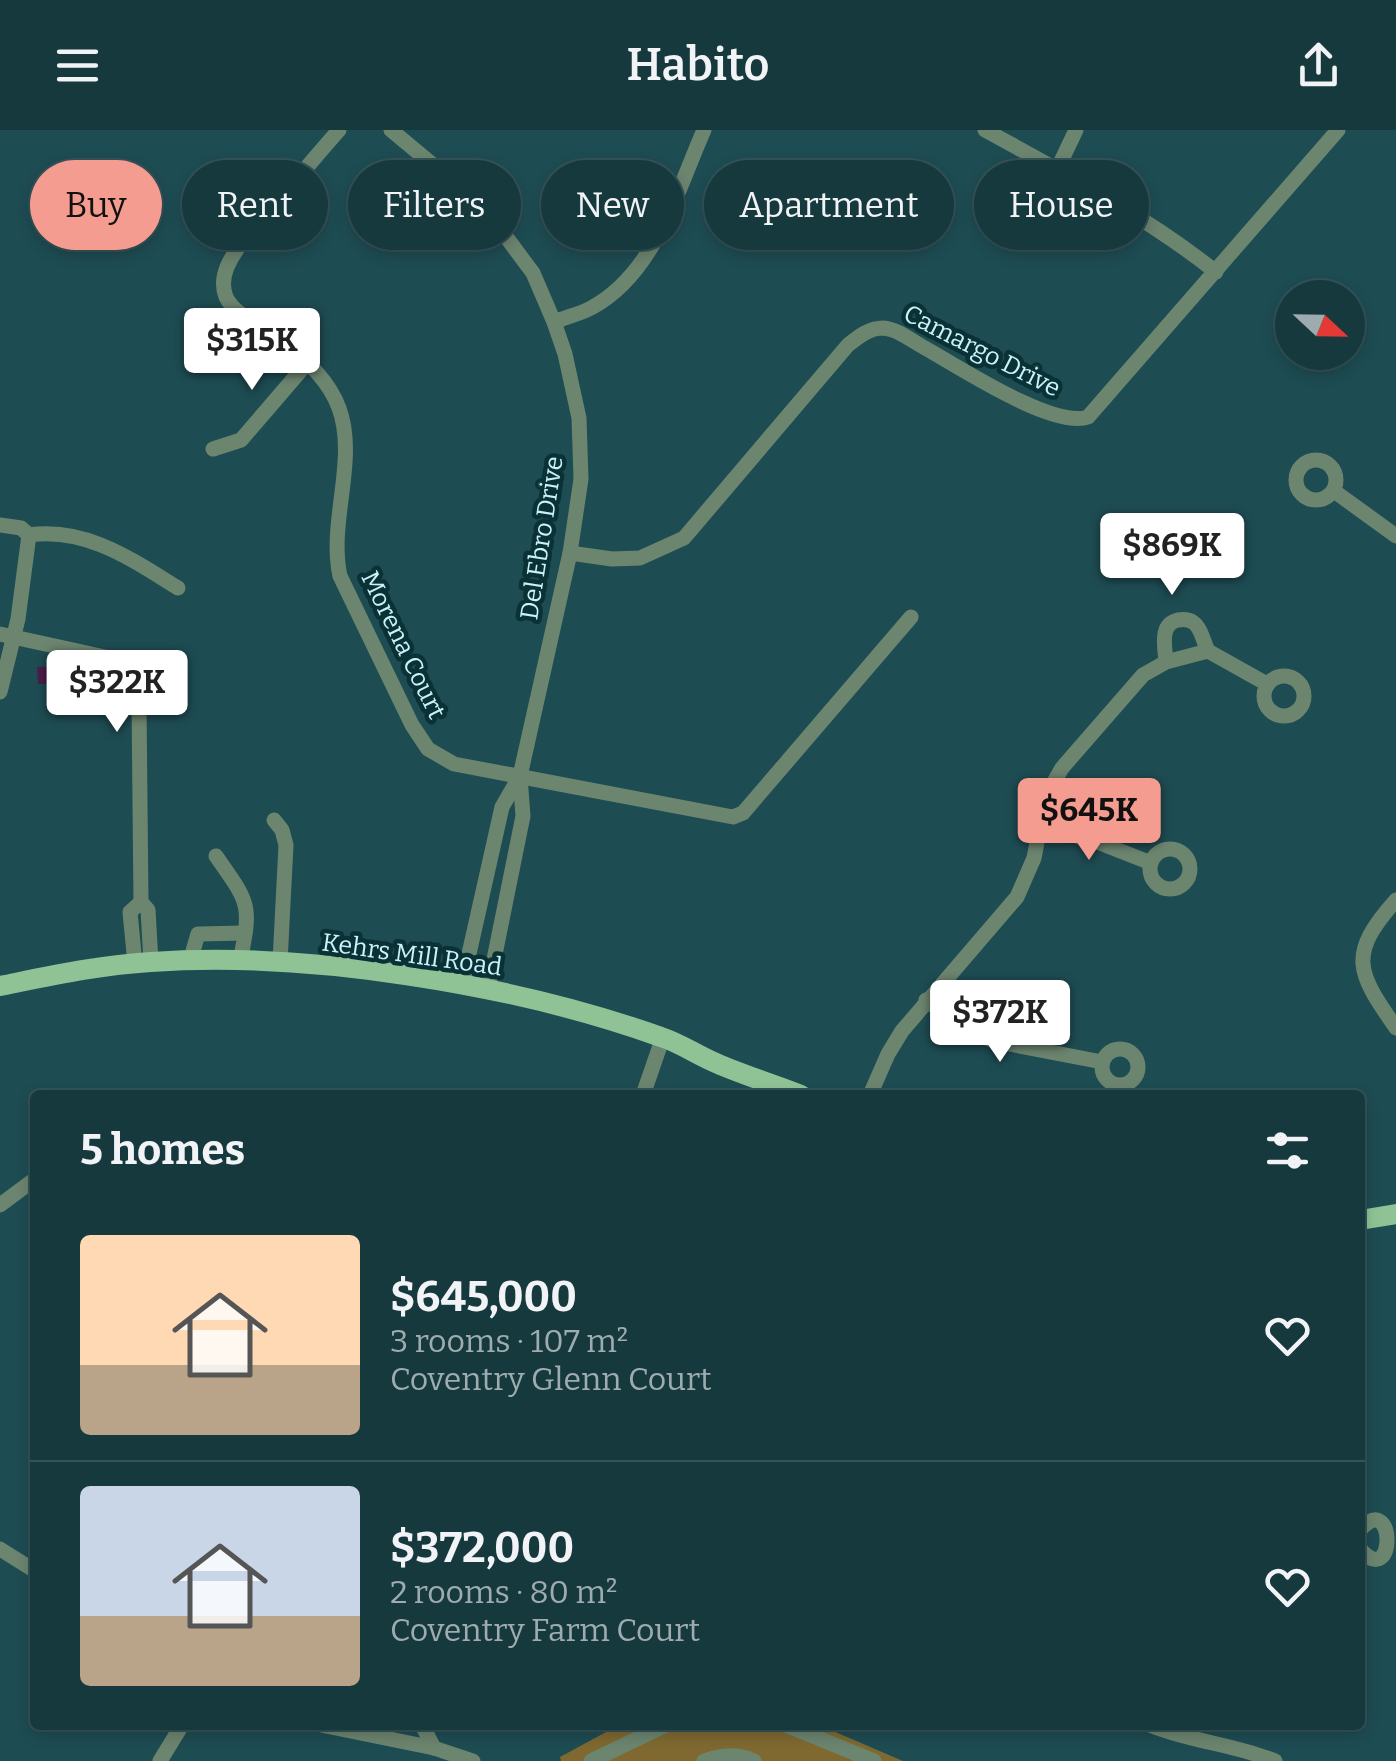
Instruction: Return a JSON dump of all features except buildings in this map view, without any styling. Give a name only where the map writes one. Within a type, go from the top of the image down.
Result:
[{"type":"main road","name":"Kehrs Mill Road","points":[[0,986],[143,963],[190,961],[280,962],[462,985],[663,1037],[718,1064],[788,1090]]},
{"type":"main road","points":[[1365,1219],[1396,1214]]},
{"type":"street","name":"Morena Court","points":[[338,130],[238,248],[223,278],[224,294],[238,311],[270,330],[308,362],[329,387],[344,425],[344,481],[335,550],[340,576],[412,725],[428,749],[440,759],[733,817],[743,813],[911,617]]},
{"type":"street","name":"Del Ebro Drive","points":[[391,130],[474,198],[533,273],[554,322],[573,386],[582,448],[570,553],[520,776],[523,816],[488,990]]},
{"type":"street","points":[[554,322],[591,308],[610,295],[642,261],[654,244],[704,130]]},
{"type":"street","points":[[984,130],[1039,160]]},
{"type":"street","points":[[1062,160],[1076,130]]},
{"type":"street","name":"Camargo Drive","points":[[570,553],[640,558],[684,538],[848,345],[863,333],[882,328],[1058,418],[1076,421],[1088,417],[1338,130]]},
{"type":"street","points":[[1149,223],[1216,272]]},
{"type":"street","points":[[213,449],[240,440],[308,362]]},
{"type":"street","points":[[1334,491],[1396,536]]},
{"type":"street","points":[[0,525],[21,528],[29,535],[63,532],[110,547],[178,588]]},
{"type":"street","points":[[0,692],[7,635],[29,535]]},
{"type":"street","points":[[1166,662],[1165,634],[1171,622],[1192,621],[1208,651],[1267,684]]},
{"type":"street","points":[[7,635],[114,659],[127,670],[133,683],[139,704],[141,902],[130,912],[143,963]]},
{"type":"street","points":[[872,1090],[888,1054],[926,1000],[1017,897],[1034,858],[1046,796],[1062,768],[1142,675],[1166,662],[1208,651]]},
{"type":"street","name":"Del Ebro Drive","points":[[462,985],[502,807],[520,776]]},
{"type":"street","points":[[274,820],[286,845],[280,962]]},
{"type":"street","points":[[1040,826],[1095,841],[1151,863]]},
{"type":"street","points":[[216,856],[246,898],[240,961]]},
{"type":"street","points":[[1396,900],[1372,927],[1364,947],[1362,969],[1368,987],[1396,1028]]},
{"type":"street","points":[[190,961],[198,934],[245,933]]},
{"type":"street","points":[[926,1000],[966,1030],[994,1041],[1102,1062]]},
{"type":"street","points":[[645,1090],[663,1037]]},
{"type":"street","points":[[0,1204],[30,1183]]},
{"type":"street","points":[[1365,1525],[1386,1524],[1393,1534],[1393,1546],[1380,1558],[1365,1553]]},
{"type":"street","points":[[0,1548],[30,1568]]},
{"type":"street","points":[[160,1761],[179,1730]]},
{"type":"street","points":[[370,1730],[473,1761]]},
{"type":"street","points":[[425,1730],[434,1748]]},
{"type":"street","points":[[592,1761],[656,1730]]},
{"type":"street","points":[[798,1730],[874,1761]]},
{"type":"street","points":[[1163,1730],[1183,1738],[1240,1748],[1275,1761]]},
{"type":"street","points":[[704,1761],[721,1755],[744,1756],[754,1761]]},
{"type":"shaded area","points":[[37,667],[72,669],[73,685],[57,688],[56,683],[38,684]]},
{"type":"shaded area","points":[[610,1730],[831,1730],[903,1761],[561,1761],[560,1757]]}]
